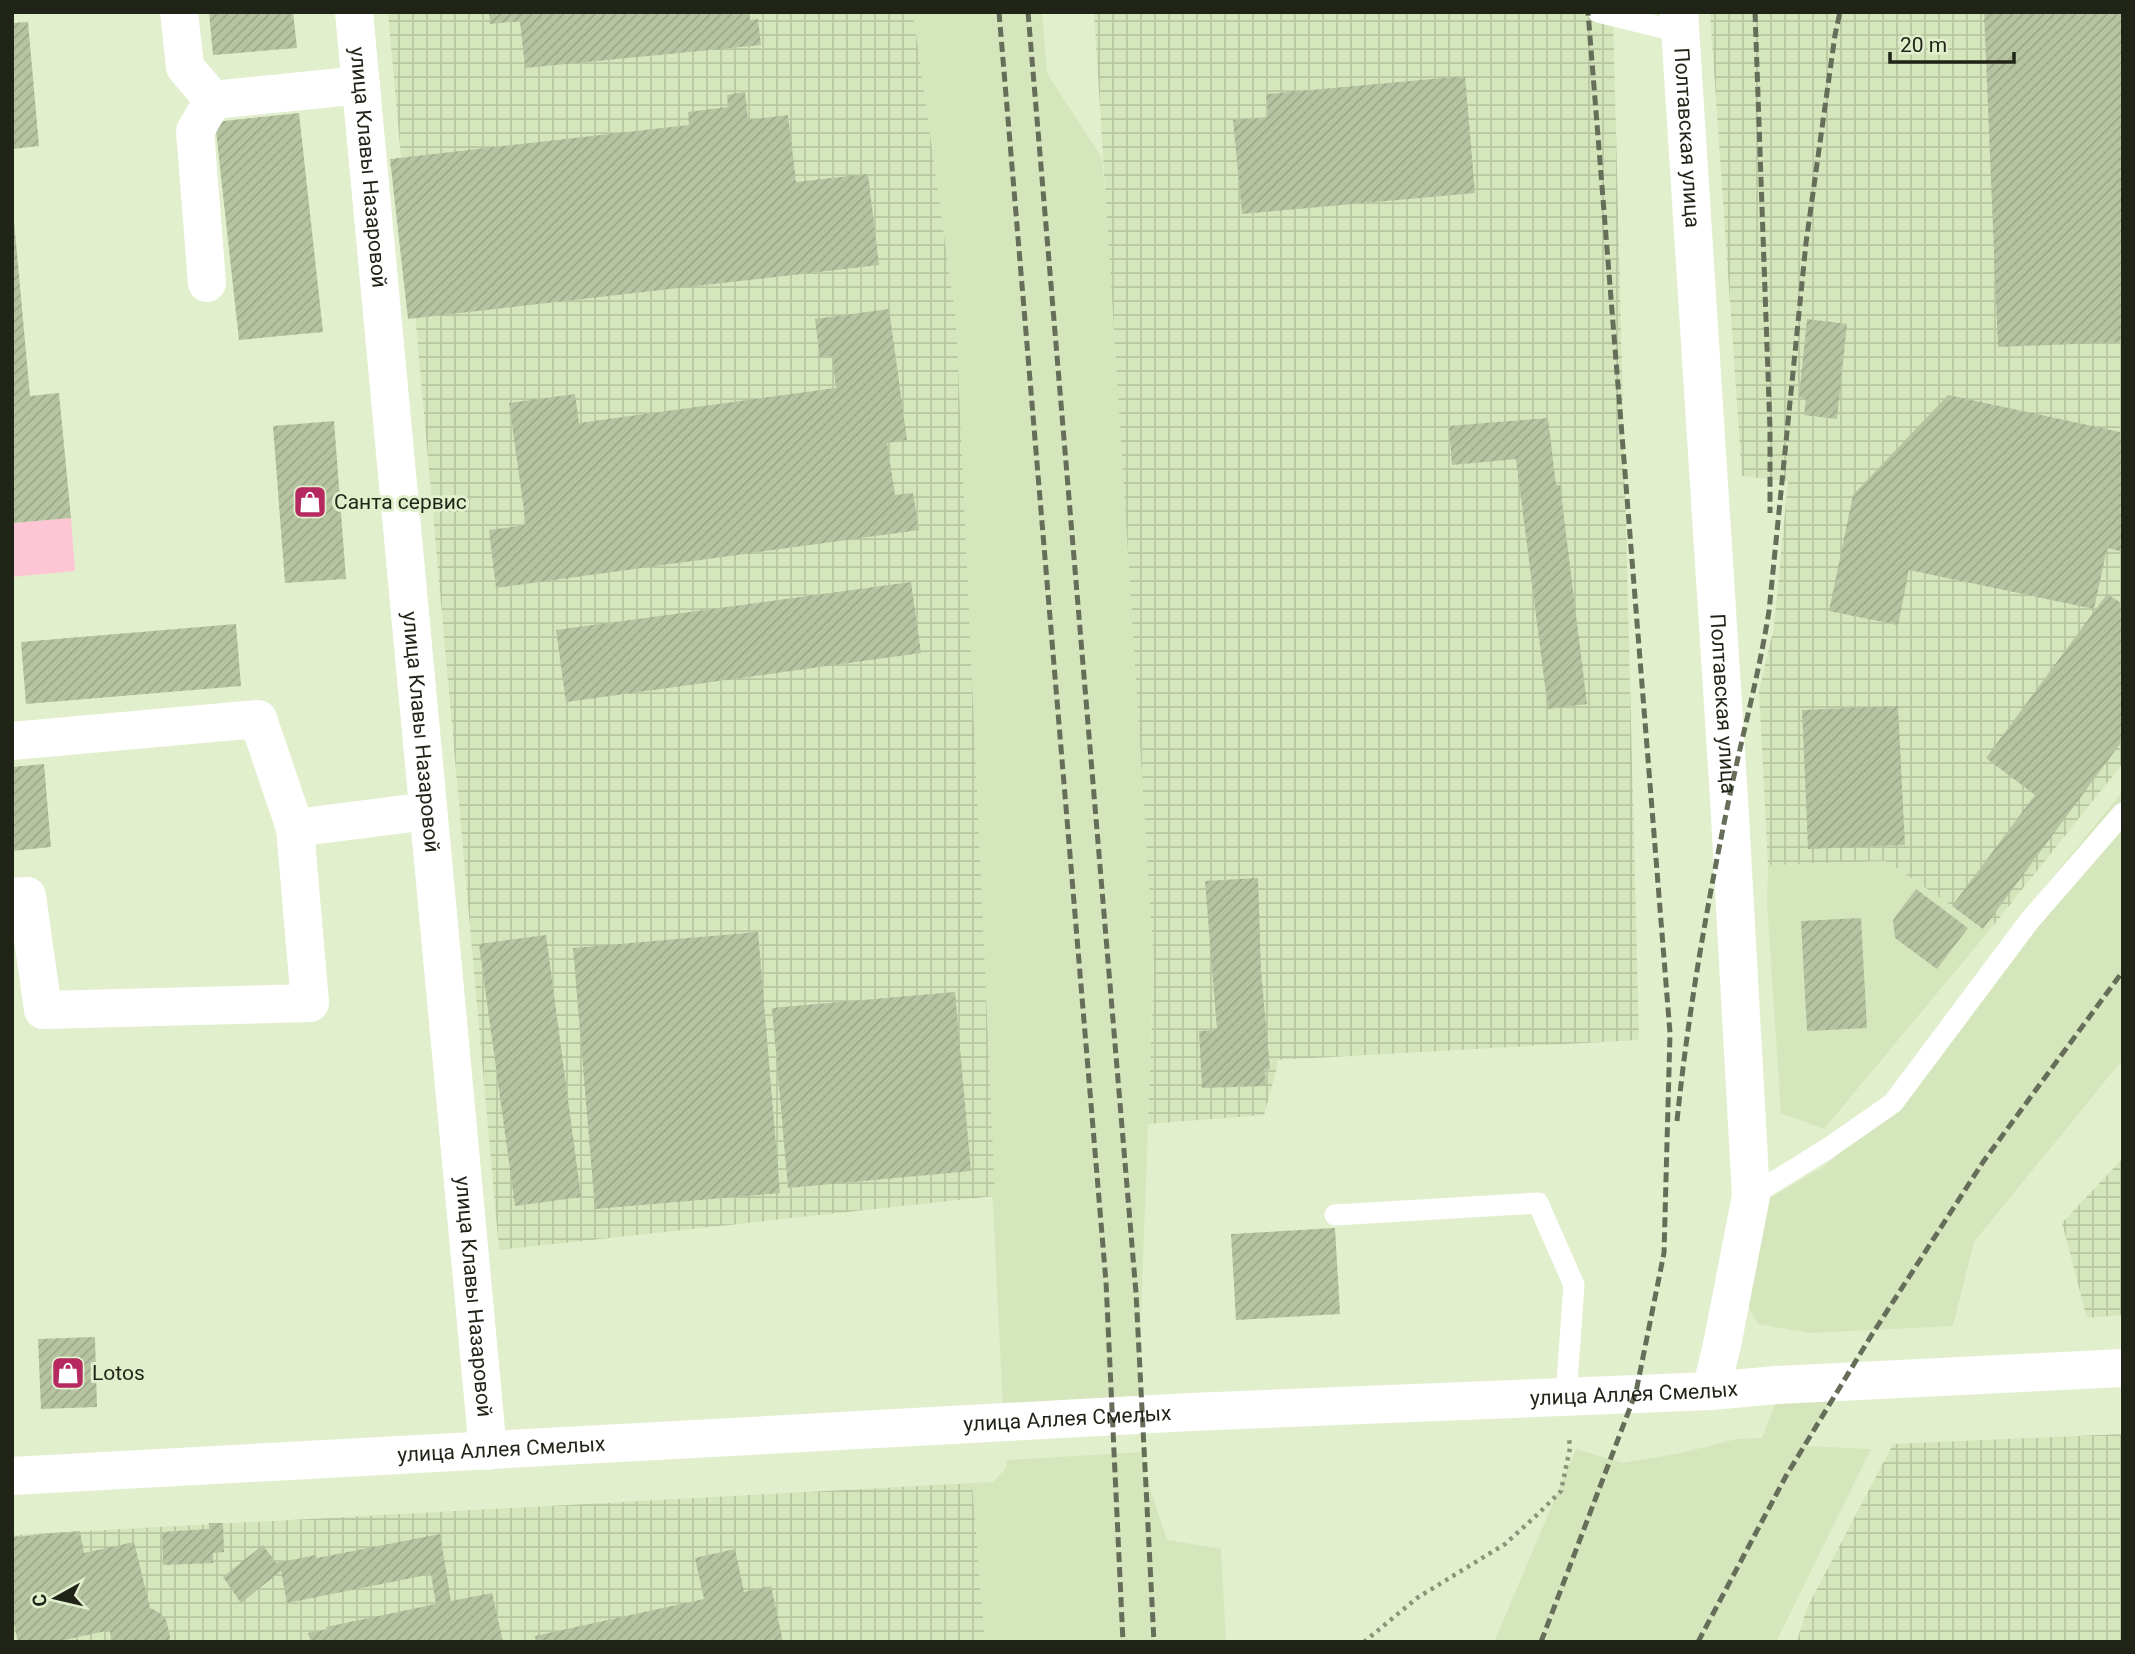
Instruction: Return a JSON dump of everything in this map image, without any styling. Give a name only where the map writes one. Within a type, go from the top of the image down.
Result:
[{"type":"street","points":[[179,12],[185,67],[212,100]]},
{"type":"street","name":"улица Клавы Назаровой","points":[[354,12],[488,1451]]},
{"type":"street","name":"Полтавская улица","points":[[1679,22],[1730,813],[1751,1196],[1711,1391]]},
{"type":"street","points":[[212,100],[360,85]]},
{"type":"street","points":[[207,284],[195,131],[212,100]]},
{"type":"street","points":[[12,741],[258,719],[295,828],[310,1003],[43,1010],[27,896],[12,897]]},
{"type":"street","points":[[295,828],[428,811]]},
{"type":"street","name":"улица Аллея Смелых","points":[[12,1476],[1191,1412],[1711,1391],[1776,1385],[2123,1368]]},
{"type":"lane","points":[[1598,12],[1679,22]]},
{"type":"lane","points":[[1751,1196],[1830,1147],[1893,1102],[2030,920],[2123,813]]},
{"type":"lane","points":[[1335,1215],[1538,1203],[1574,1285],[1566,1396]]},
{"type":"path","points":[[1364,1642],[1416,1598],[1505,1544],[1561,1490],[1570,1448],[1566,1396]]},
{"type":"shaded area","points":[[388,12],[913,12],[956,322],[995,1196],[499,1250]]},
{"type":"shaded area","points":[[902,12],[1042,12],[1047,73],[1102,158],[1160,789],[1139,1372],[1142,1422],[1004,1430],[975,839]]},
{"type":"shaded area","points":[[1094,12],[1613,12],[1639,1040],[1277,1060],[1264,1115],[1148,1124],[1154,966]]},
{"type":"shaded area","points":[[1710,12],[2123,12],[2123,763],[1989,931],[1886,861],[1768,865],[1759,691],[1774,627],[1788,481],[1742,476]]},
{"type":"shaded area","points":[[71,518],[75,571],[12,577],[12,523]]},
{"type":"shaded area","points":[[2123,791],[2123,1059],[1974,1242],[1953,1326],[1809,1333],[1758,1324],[1746,1303],[1765,1201],[1825,1166],[1852,1140],[2043,889]]},
{"type":"shaded area","points":[[1886,861],[1989,931],[1824,1129],[1781,1113],[1767,903],[1768,865]]},
{"type":"shaded area","points":[[2123,1158],[2123,1315],[2087,1318],[2062,1223]]},
{"type":"shaded area","points":[[1840,1383],[1805,1446],[1871,1449],[1776,1642],[1494,1642],[1576,1449],[1623,1463],[1681,1453],[1737,1439],[1762,1438],[1782,1386]]},
{"type":"shaded area","points":[[2123,1434],[2123,1642],[1797,1642],[1806,1610],[1893,1444]]},
{"type":"shaded area","points":[[1144,1452],[1145,1473],[1167,1540],[1221,1549],[1226,1642],[985,1642],[972,1483],[993,1482],[1007,1467],[1006,1460]]},
{"type":"shaded area","points":[[972,1483],[985,1642],[17,1642],[12,1631],[12,1535]]},
{"type":"building","points":[[209,12],[293,12],[297,48],[213,55]]},
{"type":"building","points":[[489,12],[749,12],[750,20],[758,19],[761,45],[525,68],[520,21],[490,24]]},
{"type":"building","points":[[1984,12],[2123,12],[2123,342],[1998,347]]},
{"type":"building","points":[[28,22],[39,146],[12,149],[12,23]]},
{"type":"building","points":[[1465,76],[1475,193],[1242,214],[1233,120],[1268,117],[1266,94]]},
{"type":"building","points":[[745,92],[748,120],[788,115],[796,182],[868,174],[879,265],[408,319],[390,159],[689,125],[688,112],[728,107],[727,95]]},
{"type":"building","points":[[299,113],[323,332],[239,340],[215,122]]},
{"type":"building","points":[[12,221],[30,396],[59,393],[71,518],[12,523]]},
{"type":"building","points":[[889,309],[907,440],[887,443],[895,495],[913,493],[919,530],[496,588],[489,530],[526,525],[509,403],[575,394],[579,423],[836,388],[832,356],[820,358],[815,319]]},
{"type":"building","points":[[1807,319],[1847,324],[1837,419],[1804,415],[1806,399],[1799,397]]},
{"type":"building","points":[[1948,395],[2120,432],[2123,443],[2123,552],[2107,548],[2094,609],[1909,570],[1898,625],[1829,611],[1853,495]]},
{"type":"building","points":[[1548,418],[1556,485],[1560,485],[1587,704],[1548,709],[1516,459],[1452,465],[1449,426]]},
{"type":"building","name":"Санта сервис","points":[[334,421],[346,579],[285,583],[273,426]]},
{"type":"building","points":[[911,582],[921,653],[566,702],[556,630]]},
{"type":"building","points":[[2107,594],[2123,604],[2123,740],[1983,929],[1952,906],[2035,795],[1986,758]]},
{"type":"building","points":[[236,624],[241,686],[26,704],[21,642]]},
{"type":"building","points":[[1898,706],[1905,845],[1808,849],[1802,710]]},
{"type":"building","points":[[44,764],[51,847],[12,851],[12,767]]},
{"type":"building","points":[[1258,878],[1261,971],[1270,1069],[1265,1069],[1266,1086],[1202,1088],[1199,1031],[1217,1030],[1205,881]]},
{"type":"building","points":[[1916,889],[1968,928],[1937,969],[1895,938],[1893,920]]},
{"type":"building","points":[[1861,918],[1867,1028],[1807,1031],[1801,921]]},
{"type":"building","points":[[758,932],[780,1193],[595,1209],[573,948]]},
{"type":"building","points":[[546,935],[581,1197],[515,1206],[479,944]]},
{"type":"building","points":[[955,992],[971,1171],[788,1188],[772,1008]]},
{"type":"building","points":[[1335,1228],[1340,1314],[1236,1320],[1231,1234]]},
{"type":"building","name":"Lotos","points":[[95,1337],[97,1407],[41,1409],[38,1339]]},
{"type":"building","points":[[209,1523],[223,1523],[224,1552],[213,1553],[213,1563],[163,1565],[162,1532],[209,1529]]},
{"type":"building","points":[[80,1531],[84,1553],[134,1542],[150,1608],[166,1620],[169,1642],[111,1642],[110,1630],[55,1642],[18,1642],[12,1615],[12,1537]]},
{"type":"building","points":[[440,1534],[451,1601],[492,1593],[503,1642],[311,1642],[308,1633],[327,1629],[326,1627],[436,1604],[431,1574],[287,1603],[281,1571],[241,1603],[223,1577],[263,1545],[276,1563],[316,1555],[317,1558]]},
{"type":"building","points":[[735,1549],[744,1592],[771,1586],[783,1642],[536,1642],[535,1636],[704,1599],[695,1558]]},
{"type":"railway","points":[[999,12],[1106,1282],[1123,1642]]},
{"type":"railway","points":[[1028,12],[1136,1293],[1154,1642]]},
{"type":"railway","points":[[1541,1642],[1636,1392],[1664,1253],[1670,1033],[1588,12]]},
{"type":"railway","points":[[1755,12],[1770,430],[1770,513]]},
{"type":"railway","points":[[1677,1121],[1692,1000],[1706,919],[1769,611],[1806,243],[1840,12]]},
{"type":"railway","points":[[1698,1642],[1786,1476],[1871,1336],[1983,1162],[2123,971]]},
{"type":"place","name":"Санта сервис","points":[[310,502]]},
{"type":"place","name":"Lotos","points":[[68,1373]]}]
